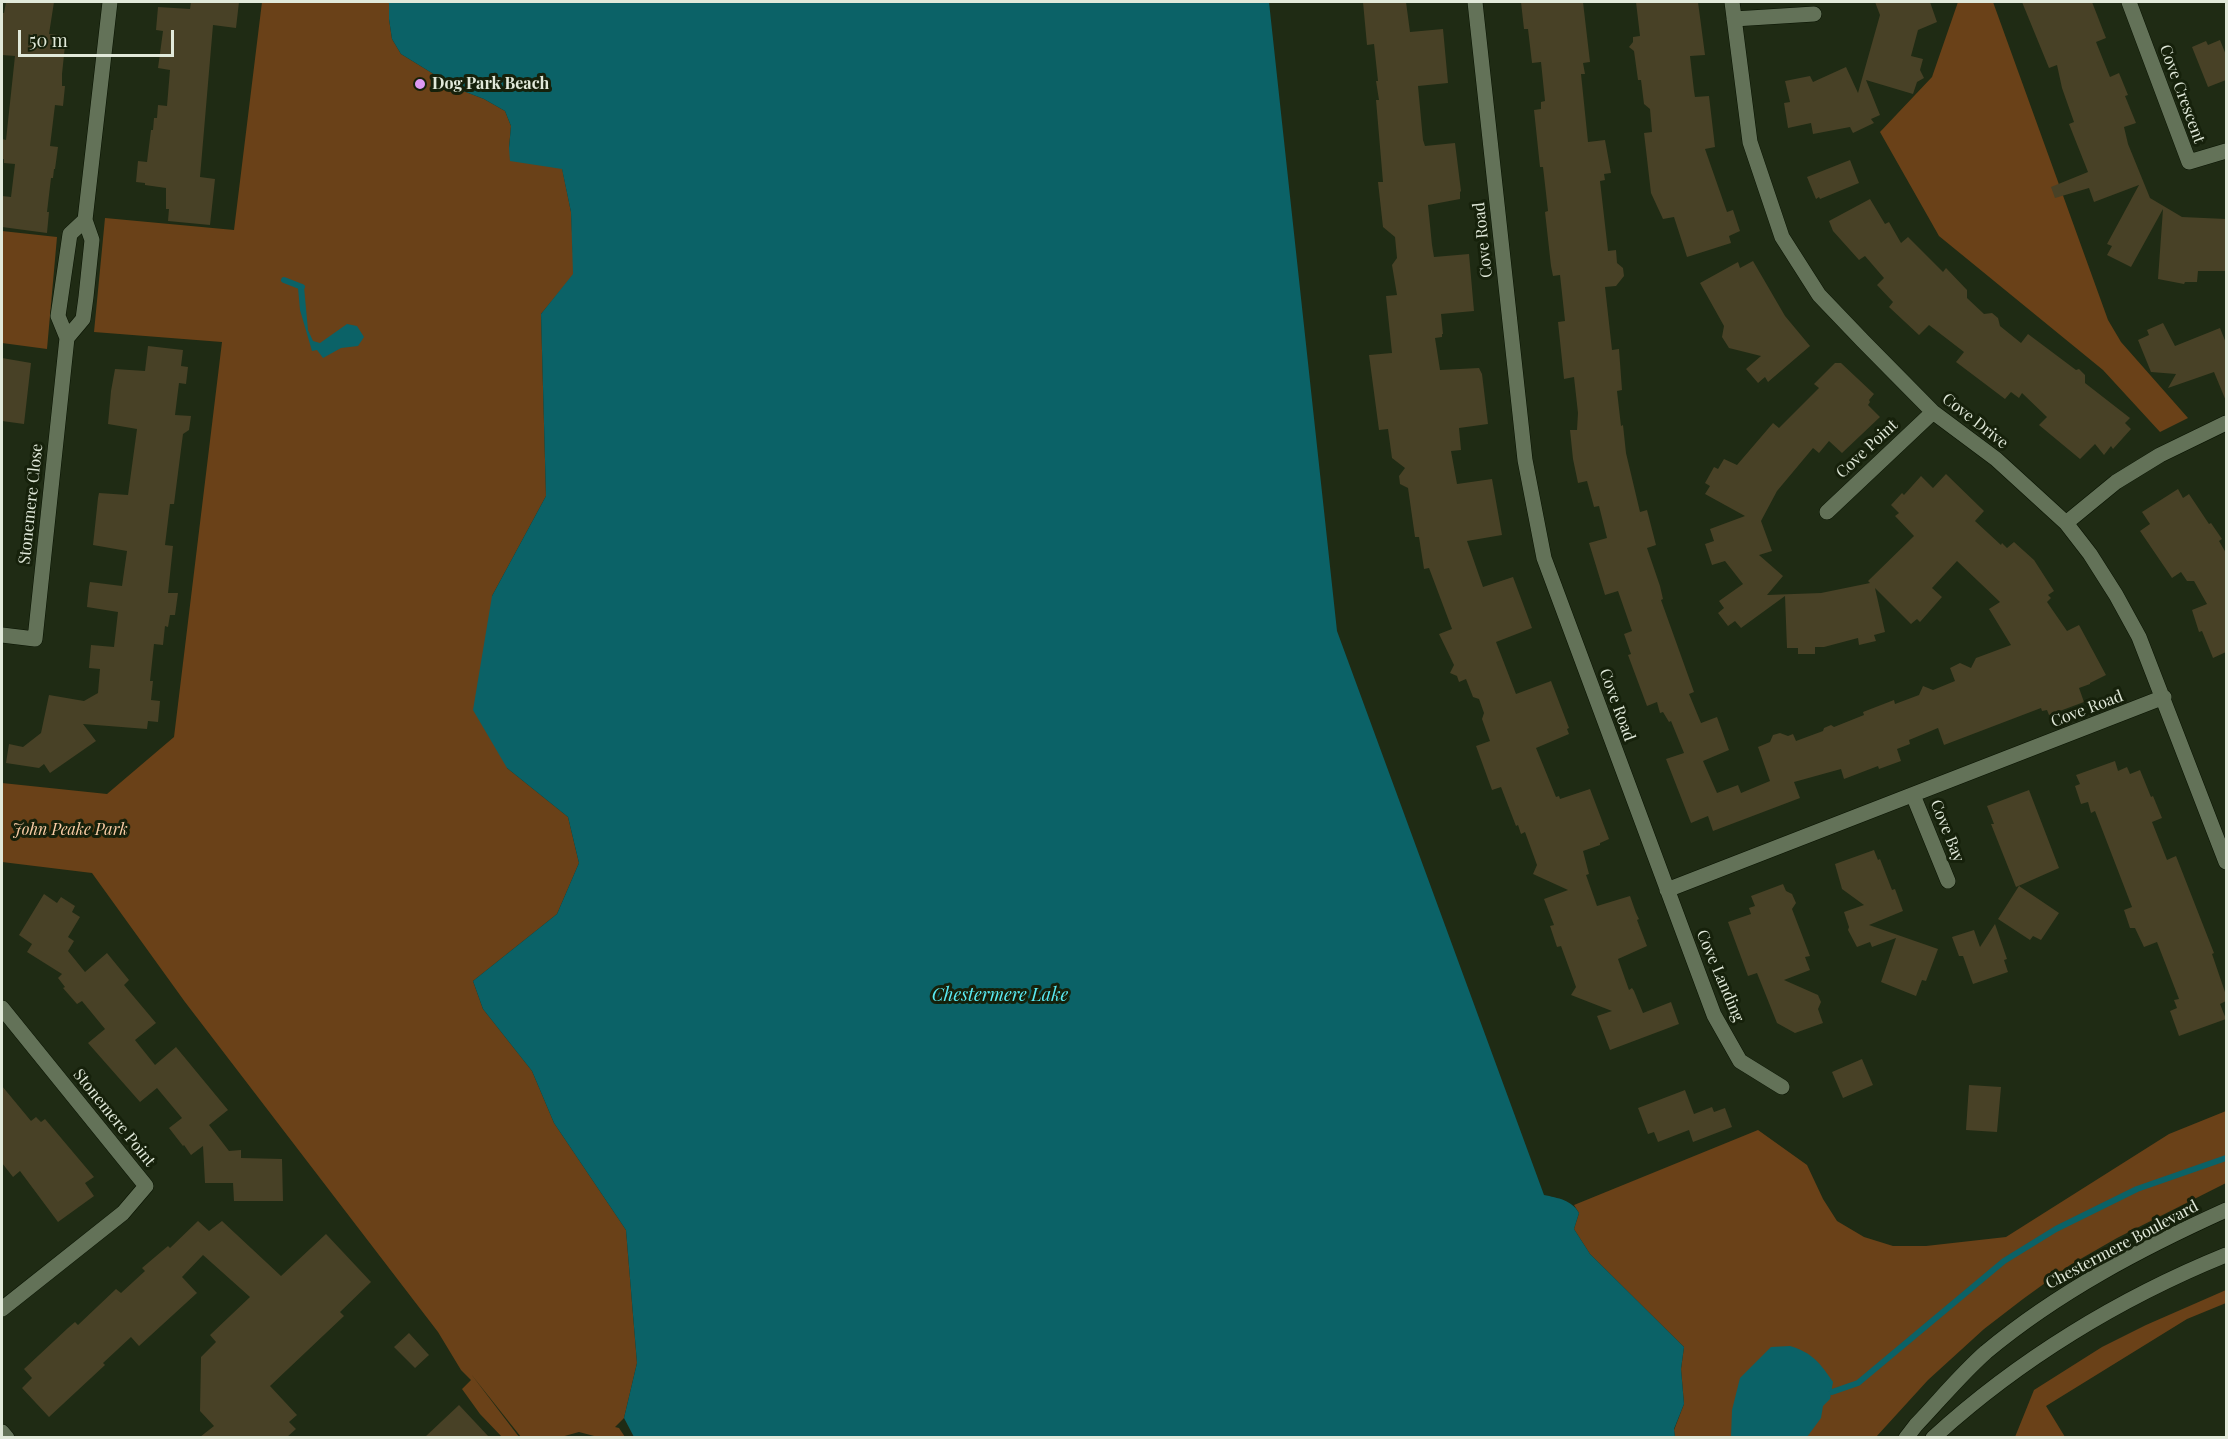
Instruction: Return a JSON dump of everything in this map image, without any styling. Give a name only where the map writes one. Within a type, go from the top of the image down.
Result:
[{"type":"street","name":"Stonemere Close","points":[[67,338],[82,319],[86,297],[92,240],[85,220],[110,2]]},
{"type":"street","name":"Cove Road","points":[[1475,2],[1525,460],[1537,531],[1544,558],[1667,890],[2164,698]]},
{"type":"street","name":"Cove Drive","points":[[1732,2],[1750,142],[1782,237],[1819,295],[1932,412],[1996,459],[2066,523],[2116,595],[2139,637],[2226,862]]},
{"type":"street","name":"Cove Crescent","points":[[2129,2],[2189,162],[2226,151]]},
{"type":"street","points":[[1734,19],[1814,14]]},
{"type":"street","name":"Stonemere Close","points":[[2,635],[35,639],[67,338],[58,316],[70,234],[85,220]]},
{"type":"street","name":"Cove Point","points":[[1827,512],[1932,412]]},
{"type":"street","points":[[2066,523],[2116,483],[2160,455],[2226,423]]},
{"type":"street","name":"Cove Bay","points":[[1913,795],[1948,881]]},
{"type":"street","name":"Cove Landing","points":[[1667,890],[1714,1015],[1740,1060],[1782,1087]]},
{"type":"street","name":"Stonemere Point","points":[[2,1008],[146,1186],[123,1213],[2,1309]]},
{"type":"street","name":"Chestermere Boulevard","points":[[1906,1437],[1984,1354],[2020,1325],[2100,1274],[2226,1210]]},
{"type":"street","points":[[1933,1437],[1968,1406],[2042,1352],[2125,1302],[2226,1255]]},
{"type":"street","points":[[2,1432],[7,1437]]},
{"type":"green space","name":"John Peake Park","points":[[262,2],[389,2],[392,39],[401,54],[458,89],[484,99],[505,111],[511,126],[509,148],[562,168],[571,212],[574,274],[541,314],[546,496],[492,596],[507,768],[568,817],[579,863],[557,914],[473,981],[483,1009],[532,1071],[554,1123],[626,1230],[637,1363],[624,1418],[615,1427],[619,1428],[625,1437],[598,1437],[579,1432],[561,1437],[521,1437],[471,1374],[519,1437],[502,1437],[480,1414],[462,1389],[471,1380],[461,1370],[438,1332],[185,1002],[92,873],[2,862],[2,783],[107,794],[174,737],[222,342],[94,332],[105,218],[234,230]]},
{"type":"green space","points":[[1958,2],[1993,2],[2108,320],[2121,342],[2188,418],[2160,432],[2103,370],[1939,236],[1880,132],[1932,77]]},
{"type":"green space","points":[[2,231],[57,237],[47,349],[2,343]]},
{"type":"green space","points":[[2226,1111],[2226,1183],[2117,1238],[2070,1265],[2023,1299],[1984,1329],[1928,1380],[1876,1437],[1675,1437],[1674,1430],[1684,1404],[1681,1369],[1684,1347],[1590,1254],[1574,1229],[1579,1213],[1574,1205],[1758,1130],[1807,1165],[1823,1199],[1837,1221],[1864,1237],[1893,1246],[1926,1246],[2006,1237],[2169,1134]]},
{"type":"green space","points":[[2226,1290],[2226,1303],[2187,1319],[2046,1406],[2065,1437],[2015,1437],[2034,1390],[2102,1347]]},
{"type":"water","name":"Chestermere Lake","points":[[389,2],[1269,2],[1337,631],[1544,1195],[1573,1205],[1579,1213],[1574,1229],[1590,1254],[1684,1347],[1681,1369],[1684,1404],[1674,1429],[1675,1437],[634,1437],[624,1418],[637,1363],[626,1230],[554,1123],[532,1071],[483,1009],[473,981],[557,914],[579,863],[568,817],[507,768],[473,710],[492,596],[546,496],[541,314],[573,274],[571,212],[562,169],[510,161],[511,126],[505,111],[484,99],[458,89],[401,54],[392,39]]},
{"type":"water","points":[[304,287],[308,330],[313,341],[320,343],[347,324],[357,326],[364,337],[358,346],[341,348],[323,358],[317,350],[312,351],[300,310],[298,288]]},
{"type":"water","points":[[1790,1346],[1805,1352],[1815,1360],[1833,1382],[1830,1399],[1823,1406],[1821,1418],[1807,1437],[1731,1437],[1732,1410],[1740,1378],[1771,1347]]},
{"type":"building","points":[[6,2],[54,2],[49,34],[66,36],[62,74],[62,86],[65,86],[63,106],[55,105],[50,146],[58,147],[53,178],[51,178],[47,233],[2,227],[2,196],[11,197],[15,164],[4,163],[2,159],[2,139],[6,140],[15,56],[2,55],[2,13],[4,13]]},
{"type":"building","points":[[191,2],[239,2],[236,28],[213,25],[200,177],[215,179],[210,225],[168,221],[166,188],[136,182],[138,161],[147,162],[151,130],[153,130],[154,118],[157,118],[158,105],[167,106],[170,70],[158,68],[163,31],[156,30],[158,7],[190,9]]},
{"type":"building","points":[[1363,2],[1406,2],[1410,32],[1443,29],[1448,83],[1418,86],[1423,140],[1425,146],[1455,143],[1461,191],[1460,199],[1428,205],[1432,245],[1434,257],[1469,254],[1474,311],[1441,314],[1443,334],[1442,337],[1435,338],[1440,370],[1479,368],[1482,374],[1488,424],[1459,428],[1461,450],[1451,451],[1457,484],[1492,479],[1502,535],[1467,541],[1483,587],[1513,577],[1532,628],[1496,642],[1516,694],[1551,681],[1569,728],[1567,729],[1569,734],[1536,748],[1556,797],[1559,796],[1560,799],[1590,789],[1609,839],[1583,851],[1589,874],[1586,875],[1597,906],[1630,896],[1639,919],[1637,920],[1647,946],[1618,959],[1629,990],[1632,988],[1634,991],[1643,1013],[1671,1002],[1679,1024],[1610,1050],[1597,1016],[1612,1011],[1571,995],[1576,987],[1561,946],[1557,947],[1550,926],[1554,925],[1544,899],[1568,890],[1533,874],[1537,865],[1525,832],[1521,834],[1518,825],[1516,826],[1501,787],[1492,790],[1476,746],[1490,741],[1482,719],[1484,713],[1479,699],[1473,697],[1466,679],[1459,682],[1457,676],[1450,673],[1454,665],[1439,634],[1452,629],[1429,568],[1424,569],[1419,537],[1415,537],[1408,488],[1400,484],[1399,476],[1405,468],[1392,458],[1388,429],[1379,430],[1369,355],[1392,353],[1386,296],[1397,295],[1392,265],[1397,258],[1395,237],[1383,227],[1378,182],[1383,182],[1376,100],[1379,100],[1376,81],[1378,81],[1374,44],[1367,45]]},
{"type":"building","points":[[1521,2],[1583,2],[1590,62],[1583,63],[1585,74],[1581,74],[1588,142],[1605,140],[1611,173],[1604,174],[1605,180],[1600,181],[1608,251],[1616,250],[1617,263],[1623,268],[1624,276],[1616,286],[1605,287],[1612,350],[1619,349],[1622,390],[1617,391],[1621,426],[1623,425],[1626,453],[1640,512],[1647,510],[1656,545],[1647,548],[1660,586],[1663,599],[1661,600],[1694,692],[1689,694],[1701,723],[1717,717],[1729,750],[1703,761],[1717,793],[1738,785],[1741,793],[1770,781],[1758,747],[1770,742],[1773,735],[1793,734],[1796,741],[1823,731],[1831,725],[1834,727],[1864,715],[1863,712],[1894,700],[1895,704],[1919,695],[1923,686],[1933,690],[1955,681],[1950,668],[1960,663],[1971,668],[1976,658],[2011,645],[1989,609],[2000,602],[1957,561],[1932,588],[1942,597],[1920,622],[1917,619],[1911,624],[1875,588],[1885,632],[1874,635],[1876,641],[1859,645],[1858,638],[1824,647],[1815,647],[1815,654],[1798,654],[1798,648],[1787,648],[1785,596],[1741,628],[1735,621],[1728,626],[1718,613],[1724,608],[1719,601],[1743,584],[1725,561],[1712,565],[1705,544],[1714,541],[1710,529],[1745,516],[1705,494],[1710,486],[1705,483],[1714,467],[1718,469],[1724,459],[1737,465],[1773,423],[1779,428],[1819,388],[1814,384],[1835,363],[1841,363],[1874,394],[1868,405],[1880,417],[1842,453],[1829,441],[1819,453],[1813,448],[1777,491],[1761,521],[1772,551],[1759,555],[1783,576],[1767,595],[1821,593],[1870,583],[1868,581],[1914,536],[1895,516],[1899,513],[1891,505],[1902,493],[1904,495],[1921,476],[1933,488],[1946,474],[1984,511],[1975,521],[2001,545],[2002,543],[2007,548],[2014,542],[2034,560],[2054,591],[2048,595],[2051,598],[2047,602],[2067,631],[2079,625],[2106,675],[2079,688],[2084,702],[2049,715],[2047,710],[2042,711],[2041,708],[1944,745],[1938,728],[1909,740],[1910,744],[1897,749],[1901,761],[1879,769],[1878,766],[1844,779],[1841,769],[1794,782],[1800,798],[1713,831],[1708,816],[1691,823],[1666,759],[1684,753],[1671,721],[1669,722],[1663,712],[1660,713],[1657,702],[1647,706],[1628,655],[1631,654],[1624,634],[1632,631],[1618,591],[1605,595],[1589,543],[1607,538],[1599,506],[1594,507],[1587,481],[1578,483],[1573,459],[1570,430],[1577,430],[1578,413],[1574,377],[1564,379],[1558,322],[1565,321],[1560,275],[1553,276],[1551,266],[1545,212],[1548,211],[1543,167],[1540,167],[1534,110],[1541,109],[1541,102],[1545,101],[1541,62],[1532,63],[1528,29],[1524,29]]},
{"type":"building","points":[[1636,2],[1698,2],[1705,55],[1690,56],[1695,97],[1709,96],[1715,147],[1705,149],[1727,212],[1733,210],[1740,231],[1729,236],[1731,243],[1687,257],[1674,217],[1663,219],[1651,193],[1644,133],[1652,132],[1650,109],[1644,104],[1634,51],[1629,47],[1633,42],[1633,37],[1640,36]]},
{"type":"building","points":[[1875,2],[1930,2],[1937,22],[1918,30],[1911,56],[1923,59],[1920,70],[1924,78],[1917,82],[1913,94],[1866,80],[1880,115],[1871,119],[1874,123],[1853,133],[1850,127],[1813,134],[1811,123],[1788,128],[1784,103],[1790,102],[1785,81],[1810,76],[1813,82],[1846,67],[1858,93],[1880,15]]},
{"type":"building","points":[[2022,2],[2092,2],[2106,38],[2096,42],[2110,77],[2119,73],[2128,95],[2125,96],[2136,123],[2124,127],[2128,144],[2150,198],[2182,217],[2226,219],[2225,271],[2198,271],[2197,282],[2185,282],[2184,284],[2158,279],[2163,209],[2131,267],[2107,255],[2112,246],[2107,244],[2139,185],[2094,202],[2089,188],[2055,198],[2051,187],[2088,172],[2069,124],[2074,122],[2057,65],[2049,68]]},
{"type":"building","points":[[2220,40],[2226,55],[2226,80],[2208,87],[2192,47],[2206,41],[2208,45]]},
{"type":"building","points":[[1850,160],[1859,183],[1816,199],[1807,177]]},
{"type":"building","points":[[1870,199],[1885,224],[1889,222],[1901,243],[1908,237],[1943,272],[1946,268],[1967,290],[1967,298],[1984,314],[1992,313],[1998,318],[2000,326],[2021,343],[2028,334],[2076,370],[2079,369],[2085,375],[2085,383],[2130,418],[2125,423],[2131,429],[2113,449],[2111,446],[2104,455],[2095,444],[2080,459],[2039,425],[2047,417],[2022,393],[2019,398],[2011,392],[2005,399],[1956,362],[1964,352],[1929,325],[1919,335],[1889,307],[1893,302],[1877,285],[1884,278],[1865,256],[1859,260],[1833,231],[1829,221]]},
{"type":"building","points":[[1753,261],[1785,316],[1810,346],[1768,382],[1765,377],[1758,383],[1746,369],[1761,356],[1729,348],[1722,337],[1724,326],[1700,283],[1738,262],[1740,268]]},
{"type":"building","points":[[2163,323],[2175,346],[2220,328],[2226,343],[2226,401],[2214,372],[2168,388],[2176,374],[2151,372],[2138,340],[2149,335],[2147,330]]},
{"type":"building","points":[[148,346],[183,350],[181,366],[188,367],[186,384],[179,383],[175,415],[191,416],[189,430],[183,434],[174,504],[170,504],[165,545],[173,546],[168,593],[178,593],[175,615],[170,615],[168,627],[165,626],[163,645],[154,644],[150,681],[153,681],[151,700],[160,701],[158,722],[148,721],[147,729],[83,724],[96,741],[50,773],[44,764],[39,768],[6,763],[9,744],[23,747],[41,733],[49,695],[84,701],[98,693],[100,669],[89,668],[91,645],[114,647],[118,612],[87,607],[89,587],[90,582],[122,586],[127,551],[93,545],[98,498],[99,493],[128,495],[137,429],[108,424],[111,391],[115,369],[145,371]]},
{"type":"building","points":[[2,358],[31,363],[24,424],[2,421]]},
{"type":"building","points":[[2178,489],[2183,498],[2189,494],[2209,524],[2211,523],[2222,539],[2219,541],[2226,553],[2226,652],[2213,658],[2202,631],[2199,632],[2192,610],[2207,604],[2194,581],[2187,581],[2181,572],[2172,578],[2140,531],[2150,524],[2142,512]]},
{"type":"building","points":[[2115,761],[2118,771],[2127,767],[2130,774],[2140,770],[2151,797],[2153,796],[2162,818],[2152,822],[2167,860],[2176,856],[2214,953],[2212,954],[2226,995],[2226,1001],[2220,1004],[2226,1019],[2179,1036],[2170,1011],[2177,1008],[2174,1000],[2179,999],[2157,942],[2144,947],[2135,928],[2130,928],[2124,910],[2132,907],[2095,811],[2091,813],[2088,802],[2081,804],[2075,786],[2080,784],[2076,775]]},
{"type":"building","points":[[2029,790],[2059,868],[2016,887],[1991,824],[1994,824],[1987,806]]},
{"type":"building","points":[[1874,850],[1892,890],[1895,889],[1903,911],[1869,925],[1938,949],[1926,981],[1922,980],[1916,996],[1881,982],[1896,938],[1872,947],[1870,942],[1857,947],[1848,930],[1844,912],[1864,905],[1842,889],[1835,864]]},
{"type":"building","points":[[1783,884],[1796,903],[1792,909],[1810,956],[1805,957],[1810,970],[1784,980],[1818,995],[1821,1002],[1818,1009],[1823,1023],[1795,1033],[1777,1023],[1757,973],[1748,976],[1728,922],[1751,914],[1749,908],[1755,906],[1751,896]]},
{"type":"building","points":[[2019,886],[2059,913],[2041,940],[2033,936],[2030,940],[1998,919]]},
{"type":"building","points":[[44,894],[57,903],[61,897],[75,906],[72,912],[80,917],[68,937],[74,941],[68,951],[85,972],[107,953],[129,980],[124,985],[156,1023],[135,1040],[155,1065],[176,1047],[228,1110],[209,1125],[229,1151],[241,1150],[241,1158],[282,1159],[283,1201],[234,1201],[233,1183],[205,1183],[203,1146],[191,1155],[183,1146],[169,1128],[182,1118],[157,1088],[140,1102],[88,1043],[105,1029],[82,1001],[77,1004],[63,988],[65,987],[58,978],[62,974],[27,952],[32,944],[19,935]]},
{"type":"building","points":[[1995,924],[2007,959],[2004,960],[2008,972],[1973,984],[1963,956],[1959,956],[1952,937],[1974,930],[1980,947]]},
{"type":"building","points":[[1862,1059],[1873,1085],[1843,1098],[1832,1072]]},
{"type":"building","points":[[1969,1085],[2001,1087],[1997,1132],[1966,1130]]},
{"type":"building","points":[[2,1086],[31,1121],[36,1117],[41,1122],[45,1119],[94,1177],[85,1183],[94,1196],[58,1222],[20,1171],[13,1177],[2,1163]]},
{"type":"building","points":[[1685,1090],[1694,1114],[1712,1107],[1714,1112],[1725,1108],[1732,1127],[1693,1142],[1689,1130],[1658,1142],[1654,1132],[1648,1134],[1638,1108]]},
{"type":"building","points":[[198,1221],[209,1231],[222,1221],[281,1276],[326,1234],[371,1282],[340,1312],[344,1316],[270,1386],[297,1415],[289,1422],[296,1429],[287,1437],[200,1437],[214,1426],[200,1411],[201,1357],[216,1342],[210,1335],[250,1297],[203,1255],[182,1277],[197,1293],[139,1346],[131,1337],[103,1363],[105,1365],[49,1417],[22,1388],[32,1378],[24,1369],[75,1322],[78,1325],[116,1289],[121,1293],[145,1271],[142,1268],[168,1246],[170,1248]]},
{"type":"building","points":[[409,1333],[429,1355],[415,1368],[394,1347]]},
{"type":"building","points":[[459,1405],[489,1437],[425,1437]]},
{"type":"waterway","points":[[284,280],[302,287]]},
{"type":"waterway","points":[[1832,1392],[1858,1383],[2004,1261],[2056,1229],[2137,1189],[2226,1158]]},
{"type":"place","name":"Dog Park Beach","points":[[420,84]]}]
